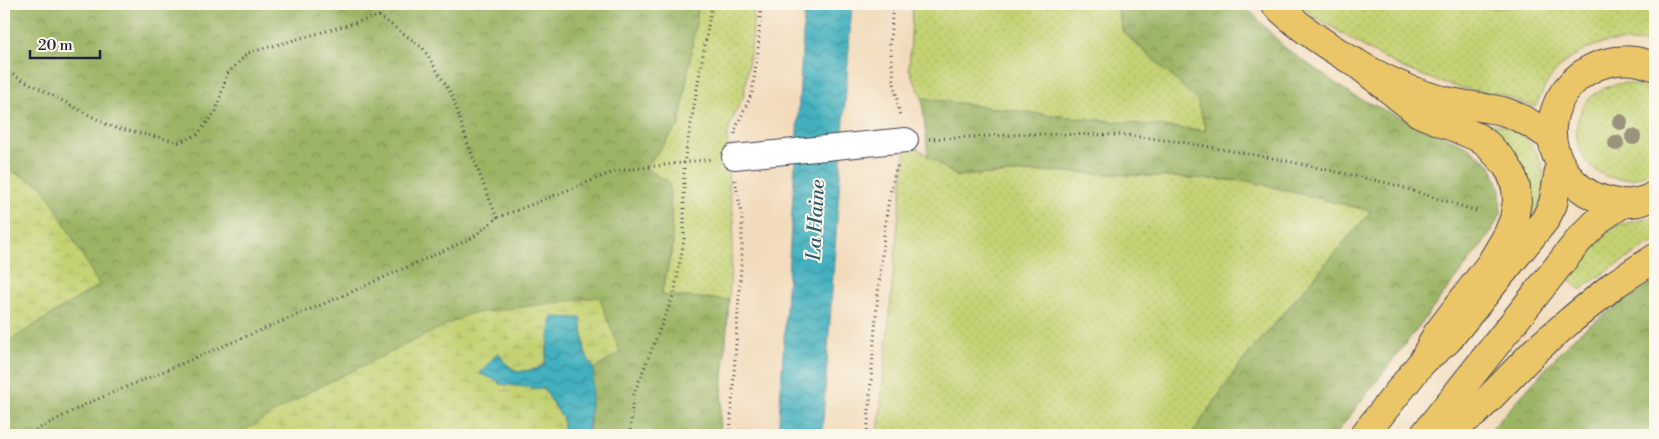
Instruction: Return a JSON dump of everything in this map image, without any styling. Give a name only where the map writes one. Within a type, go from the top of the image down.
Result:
[{"type":"main road","points":[[1275,4],[1318,39],[1355,62],[1394,82],[1425,95],[1512,114],[1537,127],[1552,138]]},
{"type":"main road","points":[[1650,61],[1611,61],[1595,66],[1580,75],[1567,88],[1558,104],[1554,115],[1552,138],[1560,165],[1571,180],[1583,190],[1598,198],[1623,203],[1650,199],[1655,195]]},
{"type":"main road","points":[[1355,62],[1419,112],[1477,137],[1487,144],[1505,163],[1512,174],[1517,201],[1514,219],[1507,236],[1491,263],[1437,334],[1423,361],[1364,435]]},
{"type":"main road","points":[[1423,361],[1447,341],[1546,220],[1553,204],[1560,165]]},
{"type":"main road","points":[[1424,435],[1579,240],[1602,217],[1623,203]]},
{"type":"main road","points":[[1442,435],[1475,413],[1536,350],[1572,319],[1615,284],[1655,258]]},
{"type":"lane","points":[[744,156],[906,140]]},
{"type":"path","points":[[379,16],[383,4]]},
{"type":"path","points":[[630,435],[633,396],[674,294],[684,240],[684,162],[712,4]]},
{"type":"path","points":[[730,435],[742,251],[742,217],[735,188],[744,156],[735,130],[752,93],[758,51],[761,4]]},
{"type":"path","points":[[867,435],[878,283],[886,220],[894,176],[906,140],[894,82],[890,43],[893,4]]},
{"type":"path","points":[[4,70],[112,127],[179,142],[197,135],[207,123],[216,111],[227,74],[248,53],[379,16]]},
{"type":"path","points":[[379,16],[423,48],[452,94],[468,146],[497,218]]},
{"type":"path","points":[[906,140],[1030,134],[1124,135],[1182,142],[1282,160],[1392,184],[1480,212]]},
{"type":"path","points":[[27,435],[86,404],[472,238],[497,218],[616,171],[684,162]]},
{"type":"green space","points":[[4,4],[699,4],[679,125],[645,168],[669,182],[673,246],[661,295],[729,300],[719,435],[588,435],[590,394],[581,319],[552,317],[545,364],[505,363],[499,384],[544,389],[563,419],[563,433],[581,435],[4,435]]},
{"type":"green space","points":[[699,4],[754,4],[752,40],[744,95],[727,134],[729,187],[734,219],[729,300],[661,296],[673,246],[645,168],[679,125]]},
{"type":"green space","points":[[913,4],[1116,4],[1123,32],[1198,100],[1206,131],[1030,113],[922,98],[909,69]]},
{"type":"green space","points":[[1116,4],[1243,4],[1284,47],[1352,95],[1467,146],[1491,165],[1500,189],[1501,214],[1487,238],[1335,435],[1191,435],[1241,363],[1371,211],[1248,181],[1052,171],[956,176],[928,156],[922,98],[1030,113],[1206,131],[1197,100],[1123,31]]},
{"type":"green space","points":[[1298,4],[1439,4],[1495,8],[1546,4],[1655,4],[1655,42],[1603,43],[1584,50],[1559,68],[1547,83],[1535,107],[1496,93],[1481,92],[1445,84],[1405,69],[1369,50]]},
{"type":"green space","points":[[1626,83],[1637,85],[1655,95],[1655,168],[1642,176],[1627,179],[1606,176],[1590,166],[1580,151],[1577,134],[1579,116],[1588,100],[1604,88]]},
{"type":"green space","points":[[1477,122],[1498,125],[1518,132],[1525,137],[1536,152],[1543,171],[1544,190],[1539,206],[1525,228]]},
{"type":"green space","points":[[906,140],[956,176],[1052,171],[1248,181],[1371,211],[1241,363],[1191,435],[878,435]]},
{"type":"green space","points":[[4,168],[43,186],[99,285],[4,344]]},
{"type":"green space","points":[[1655,217],[1655,241],[1580,290],[1568,278],[1614,226]]},
{"type":"green space","points":[[1655,281],[1655,435],[1486,435],[1575,336],[1630,296]]},
{"type":"green space","points":[[599,297],[620,352],[594,369],[585,353],[581,319],[548,341],[545,364],[536,369],[518,372],[505,363],[480,374],[499,381],[499,384],[544,389],[563,419],[563,433],[574,428],[581,435],[237,435],[311,391],[469,314]]},
{"type":"water","name":"La Haine","points":[[805,4],[852,4],[822,435],[778,435]]},
{"type":"water","points":[[552,317],[581,318],[585,353],[594,369],[588,435],[581,435],[574,428],[563,433],[563,419],[544,389],[499,384],[499,381],[480,374],[498,352],[505,363],[518,372],[536,369],[545,364]]}]
